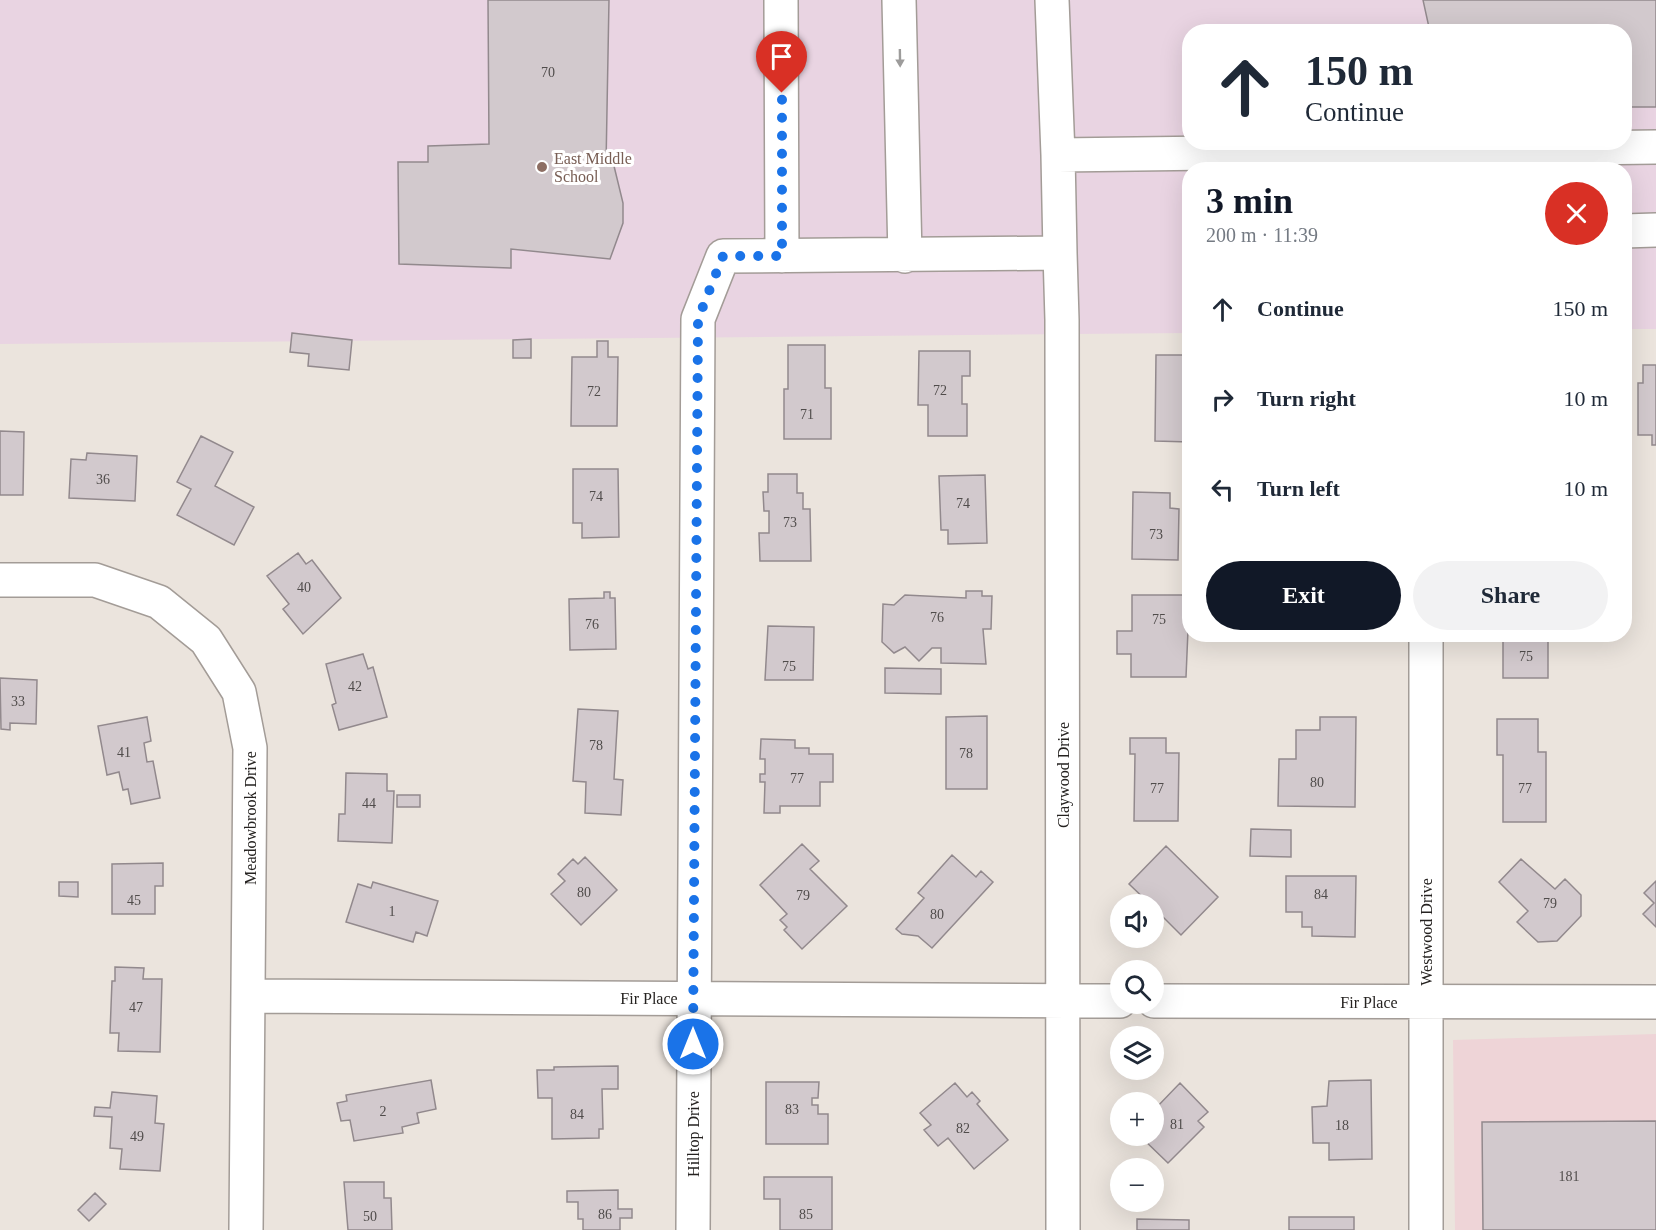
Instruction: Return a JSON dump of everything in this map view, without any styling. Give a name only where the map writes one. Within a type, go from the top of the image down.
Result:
[{"type":"street","points":[[781,0],[782,256],[1060,253]]},
{"type":"street","points":[[899,0],[904,256]]},
{"type":"street","name":"Claywood Drive","points":[[1052,0],[1062,321],[1063,1230]]},
{"type":"street","points":[[1632,148],[1656,147]]},
{"type":"street","points":[[1058,155],[1217,160],[1423,159],[1598,150]]},
{"type":"street","points":[[1632,231],[1656,230]]},
{"type":"street","name":"Hilltop Drive","points":[[693,1230],[698,319],[723,256],[782,256]]},
{"type":"street","name":"Meadowbrook Drive","points":[[0,580],[95,580],[159,602],[206,640],[239,692],[250,748],[250,996],[246,1230]]},
{"type":"street","name":"Westwood Drive","points":[[1426,642],[1426,1230]]},
{"type":"street","name":"Fir Place","points":[[250,996],[1110,1001]]},
{"type":"street","name":"Fir Place","points":[[1164,1001],[1656,1002]]},
{"type":"shaded area","name":"East Middle School","points":[[0,0],[1656,0],[1656,329],[1632,329],[1632,162],[1182,162],[1182,333],[0,344]]},
{"type":"shaded area","points":[[1656,1034],[1656,1230],[1455,1230],[1453,1040]]},
{"type":"building","points":[[488,0],[609,0],[606,165],[614,166],[623,203],[623,223],[610,259],[511,249],[511,268],[399,264],[398,162],[428,162],[428,146],[489,144]]},
{"type":"building","points":[[1423,0],[1656,0],[1656,107],[1632,107],[1632,24],[1428,24]]},
{"type":"building","points":[[292,333],[352,340],[349,370],[308,366],[309,354],[290,352]]},
{"type":"building","points":[[531,339],[531,358],[513,358],[513,340]]},
{"type":"building","points":[[597,341],[608,341],[608,357],[618,357],[617,426],[571,426],[572,357],[597,357]]},
{"type":"building","points":[[788,345],[825,345],[825,388],[831,388],[831,439],[784,439],[784,389],[788,389]]},
{"type":"building","points":[[919,351],[970,351],[970,376],[962,376],[962,404],[967,404],[967,436],[928,436],[928,405],[918,405]]},
{"type":"building","points":[[1156,355],[1182,355],[1182,442],[1155,441]]},
{"type":"building","points":[[1643,365],[1656,365],[1656,445],[1652,445],[1652,435],[1638,435],[1638,383],[1643,383]]},
{"type":"building","points":[[0,431],[24,432],[23,495],[0,495]]},
{"type":"building","points":[[201,436],[233,452],[215,486],[254,507],[234,545],[177,515],[191,489],[177,482]]},
{"type":"building","points":[[87,453],[137,456],[135,501],[69,498],[71,459],[86,460]]},
{"type":"building","points":[[573,469],[618,469],[619,537],[582,538],[582,523],[573,523]]},
{"type":"building","points":[[768,474],[797,474],[797,493],[803,493],[803,509],[810,509],[811,561],[760,561],[759,533],[769,533],[769,511],[764,511],[763,492],[768,492]]},
{"type":"building","points":[[985,475],[987,543],[948,544],[948,530],[941,530],[939,476]]},
{"type":"building","points":[[1133,492],[1170,493],[1170,508],[1179,509],[1178,560],[1132,559]]},
{"type":"building","points":[[298,553],[306,564],[312,560],[341,598],[303,634],[283,609],[289,604],[267,576]]},
{"type":"building","points":[[966,591],[982,591],[982,596],[992,596],[991,629],[983,629],[986,664],[941,663],[941,648],[932,648],[919,661],[905,647],[894,653],[882,642],[883,604],[894,605],[905,595],[966,598]]},
{"type":"building","points":[[604,592],[610,592],[610,598],[615,598],[616,649],[570,650],[569,599],[604,598]]},
{"type":"building","points":[[1132,595],[1182,595],[1182,642],[1187,642],[1186,677],[1131,677],[1131,654],[1117,654],[1117,631],[1132,631]]},
{"type":"building","points":[[768,626],[814,627],[813,680],[765,680]]},
{"type":"building","points":[[1503,642],[1548,642],[1548,678],[1503,678]]},
{"type":"building","points":[[363,654],[368,669],[373,667],[387,717],[339,730],[332,705],[336,703],[326,664]]},
{"type":"building","points":[[885,668],[941,669],[941,694],[885,693]]},
{"type":"building","points":[[0,678],[37,680],[36,724],[10,723],[10,730],[1,729]]},
{"type":"building","points":[[578,709],[618,711],[614,779],[623,780],[621,815],[585,813],[586,782],[573,781]]},
{"type":"building","points":[[987,716],[987,789],[946,789],[946,717]]},
{"type":"building","points":[[147,717],[151,741],[144,743],[147,762],[153,761],[160,798],[131,804],[128,789],[123,790],[119,772],[107,775],[98,726]]},
{"type":"building","points":[[1320,717],[1356,717],[1355,807],[1278,806],[1279,759],[1296,759],[1296,730],[1320,730]]},
{"type":"building","points":[[1497,719],[1538,719],[1538,752],[1546,752],[1546,822],[1503,822],[1503,755],[1497,755]]},
{"type":"building","points":[[1130,738],[1166,738],[1166,753],[1179,753],[1178,821],[1134,821],[1135,754],[1130,754]]},
{"type":"building","points":[[761,739],[795,740],[795,748],[809,748],[809,754],[833,754],[833,782],[820,782],[820,806],[780,806],[780,813],[764,813],[765,782],[760,782],[760,774],[765,774],[765,759],[760,759]]},
{"type":"building","points":[[346,773],[387,774],[387,791],[394,791],[392,843],[338,841],[339,814],[345,814]]},
{"type":"building","points":[[397,795],[420,795],[420,807],[397,807]]},
{"type":"building","points":[[1251,829],[1291,830],[1291,857],[1250,856]]},
{"type":"building","points":[[802,844],[819,861],[810,869],[847,906],[802,949],[784,930],[787,927],[780,920],[787,914],[760,885]]},
{"type":"building","points":[[1166,846],[1218,897],[1181,935],[1164,918],[1164,894],[1140,894],[1129,884]]},
{"type":"building","points":[[952,855],[976,877],[981,871],[993,882],[932,948],[918,936],[902,934],[896,929],[924,898],[918,893]]},
{"type":"building","points":[[585,857],[617,890],[581,925],[551,894],[565,881],[558,874],[573,859],[578,864]]},
{"type":"building","points":[[1521,859],[1555,889],[1565,879],[1581,895],[1581,916],[1557,941],[1538,942],[1517,922],[1528,911],[1499,882]]},
{"type":"building","points":[[163,863],[163,886],[155,886],[155,914],[112,914],[112,864]]},
{"type":"building","points":[[1286,876],[1356,876],[1355,937],[1312,936],[1312,927],[1302,927],[1302,912],[1286,912]]},
{"type":"building","points":[[1656,881],[1656,927],[1643,914],[1654,903],[1644,893]]},
{"type":"building","points":[[59,882],[78,882],[78,897],[59,896]]},
{"type":"building","points":[[373,882],[438,901],[427,936],[416,932],[413,942],[346,922],[358,884],[371,888]]},
{"type":"building","points":[[115,967],[144,968],[143,979],[162,979],[160,1052],[118,1051],[119,1033],[110,1033],[112,981],[115,981]]},
{"type":"building","points":[[618,1066],[618,1089],[602,1089],[603,1129],[599,1129],[599,1138],[552,1139],[552,1098],[538,1098],[537,1070],[554,1070],[554,1067]]},
{"type":"building","points":[[431,1080],[436,1109],[417,1113],[419,1123],[402,1127],[403,1133],[354,1141],[350,1120],[341,1121],[337,1103],[347,1101],[346,1095]]},
{"type":"building","points":[[1371,1080],[1372,1159],[1329,1160],[1329,1143],[1313,1143],[1312,1107],[1327,1106],[1329,1081]]},
{"type":"building","points":[[766,1082],[819,1082],[818,1098],[812,1098],[812,1105],[818,1105],[818,1114],[828,1114],[828,1144],[766,1144]]},
{"type":"building","points":[[955,1083],[967,1097],[972,1092],[980,1101],[977,1104],[1008,1140],[974,1169],[948,1138],[938,1146],[924,1130],[931,1125],[920,1113]]},
{"type":"building","points":[[1180,1083],[1208,1112],[1198,1121],[1204,1127],[1168,1163],[1150,1146],[1164,1146],[1164,1100]]},
{"type":"building","points":[[112,1092],[157,1096],[155,1123],[164,1124],[160,1171],[120,1169],[122,1149],[110,1148],[112,1117],[94,1116],[95,1107],[110,1108]]},
{"type":"building","points":[[1656,1121],[1656,1230],[1483,1230],[1482,1122]]},
{"type":"building","points":[[764,1177],[832,1177],[832,1230],[780,1230],[780,1199],[764,1199]]},
{"type":"building","points":[[344,1182],[384,1182],[384,1198],[391,1198],[392,1230],[348,1230]]},
{"type":"building","points":[[618,1190],[618,1209],[632,1209],[632,1218],[620,1218],[620,1230],[583,1230],[583,1219],[578,1219],[578,1202],[567,1202],[567,1191]]},
{"type":"building","points":[[95,1193],[106,1204],[89,1221],[78,1210]]},
{"type":"building","points":[[1289,1217],[1354,1217],[1354,1230],[1289,1230]]},
{"type":"building","points":[[1137,1219],[1189,1220],[1189,1230],[1137,1230]]},
{"type":"place","name":"East Middle School","points":[[542,167]]},
{"type":"route","points":[[693,1044],[698,319],[723,256],[782,256],[782,93]]}]
